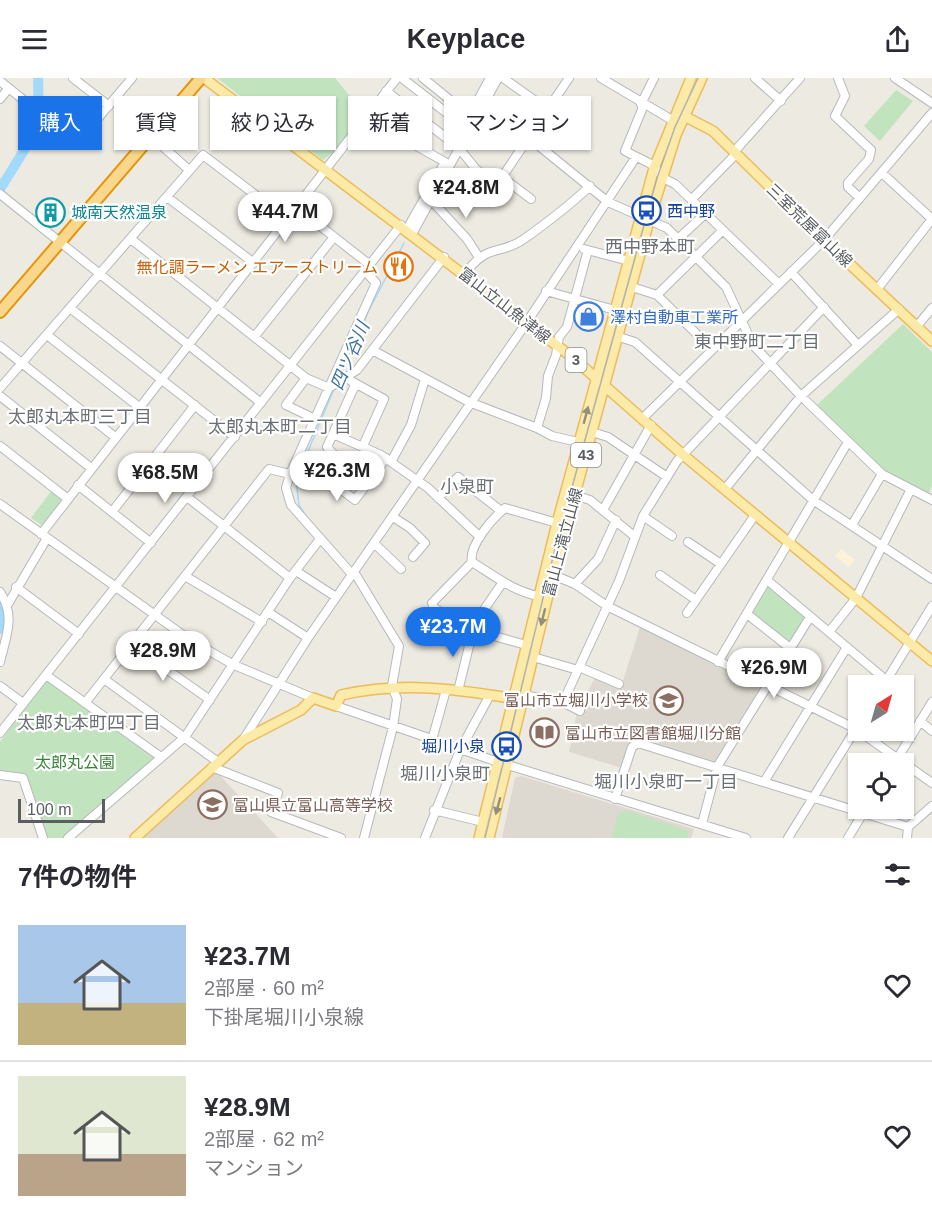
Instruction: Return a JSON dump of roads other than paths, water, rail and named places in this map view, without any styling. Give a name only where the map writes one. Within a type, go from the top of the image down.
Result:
[{"type":"highway","points":[[0,312],[192,78]]},
{"type":"highway","points":[[187,96],[203,78]]},
{"type":"highway","points":[[0,304],[139,150]]},
{"type":"main road","name":"富山立山魚津線","points":[[203,78],[407,229],[557,345],[605,384],[682,454],[932,661]]},
{"type":"main road","name":"富山上滝立山線","points":[[489,838],[509,765],[553,575],[632,287],[654,168],[691,78]]},
{"type":"main road","name":"富山上滝立山線","points":[[478,838],[578,442],[629,261],[684,116],[702,78]]},
{"type":"main road","name":"三室荒屋富山線","points":[[684,116],[713,131],[824,240],[932,340]]},
{"type":"main road","points":[[135,838],[243,740],[301,710],[313,698],[336,706],[341,695],[392,686],[514,697],[524,694]]},
{"type":"street","points":[[73,78],[109,106]]},
{"type":"street","points":[[1,80],[77,143],[132,78]]},
{"type":"street","points":[[382,96],[397,78]]},
{"type":"street","points":[[402,78],[444,111]]},
{"type":"street","points":[[423,78],[445,96]]},
{"type":"street","points":[[481,96],[490,78]]},
{"type":"street","points":[[487,96],[498,78]]},
{"type":"street","points":[[503,78],[529,96]]},
{"type":"street","points":[[556,96],[569,78]]},
{"type":"street","points":[[601,78],[641,104],[672,120]]},
{"type":"street","points":[[654,78],[641,104],[643,107],[625,151],[654,168],[692,199],[779,284]]},
{"type":"street","points":[[755,78],[781,101]]},
{"type":"street","points":[[692,199],[800,78]]},
{"type":"street","points":[[838,78],[845,96],[835,116],[871,150],[868,159],[848,183],[848,187],[860,198]]},
{"type":"street","points":[[895,78],[932,103]]},
{"type":"street","points":[[0,99],[9,88]]},
{"type":"street","points":[[386,91],[444,136]]},
{"type":"street","points":[[643,418],[824,240],[932,113]]},
{"type":"street","points":[[8,604],[44,536],[91,468],[254,264],[348,139]]},
{"type":"street","points":[[167,150],[189,170]]},
{"type":"street","points":[[407,229],[445,162],[424,150]]},
{"type":"street","points":[[0,733],[368,268],[407,229],[431,200],[455,150]]},
{"type":"street","points":[[460,150],[475,168],[495,186],[520,150]]},
{"type":"street","points":[[544,150],[608,202],[667,228],[726,287],[743,319],[753,345],[801,396],[882,474],[932,500]]},
{"type":"street","points":[[0,388],[203,155],[287,219]]},
{"type":"street","points":[[243,740],[308,638],[527,322],[636,157]]},
{"type":"street","points":[[878,288],[932,219],[882,173]]},
{"type":"street","points":[[502,177],[531,199]]},
{"type":"street","points":[[465,274],[478,256],[525,238],[564,212],[569,204],[590,186]]},
{"type":"street","points":[[1,197],[261,403]]},
{"type":"street","points":[[167,197],[254,264]]},
{"type":"street","points":[[431,200],[478,256]]},
{"type":"street","points":[[296,207],[368,268],[376,283],[290,474],[286,488],[291,505],[353,573],[396,638],[399,652],[392,686],[397,699],[393,727],[364,838]]},
{"type":"street","points":[[678,239],[706,213]]},
{"type":"street","points":[[657,295],[723,230]]},
{"type":"street","points":[[255,336],[334,237]]},
{"type":"street","points":[[131,239],[306,378],[329,388]]},
{"type":"street","points":[[577,246],[629,261]]},
{"type":"street","points":[[537,428],[559,337],[567,327],[588,250]]},
{"type":"street","points":[[329,388],[348,378],[374,351],[444,257]]},
{"type":"street","points":[[792,272],[856,344]]},
{"type":"street","points":[[632,287],[657,295],[712,349]]},
{"type":"street","points":[[546,291],[615,310]]},
{"type":"street","points":[[562,702],[607,606],[643,516],[682,454],[824,307]]},
{"type":"street","points":[[70,308],[235,437]]},
{"type":"street","points":[[725,489],[801,396],[856,344],[899,309]]},
{"type":"street","points":[[917,326],[932,310]]},
{"type":"street","points":[[47,335],[139,408]]},
{"type":"street","points":[[619,337],[635,342],[720,416],[756,452],[813,500],[883,544],[932,579]]},
{"type":"street","points":[[0,346],[115,437]]},
{"type":"street","points":[[374,351],[472,401],[552,436],[578,442]]},
{"type":"street","points":[[306,378],[286,405],[315,419]]},
{"type":"street","points":[[348,378],[355,385],[384,399],[363,446]]},
{"type":"street","points":[[355,385],[327,447],[336,456],[330,481],[356,501],[389,460],[411,425],[425,379]]},
{"type":"street","points":[[0,396],[91,468]]},
{"type":"street","points":[[112,512],[195,405]]},
{"type":"street","points":[[603,510],[651,425]]},
{"type":"street","points":[[592,432],[608,437],[667,477]]},
{"type":"street","points":[[333,434],[389,460],[418,481],[480,537]]},
{"type":"street","points":[[718,662],[848,442]]},
{"type":"street","points":[[0,446],[68,500]]},
{"type":"street","points":[[85,703],[268,469],[290,474]]},
{"type":"street","points":[[852,525],[882,474]]},
{"type":"street","points":[[438,498],[458,477],[501,511]]},
{"type":"street","points":[[78,486],[151,543]]},
{"type":"street","points":[[829,632],[856,598],[911,489]]},
{"type":"street","points":[[574,495],[590,500],[634,536]]},
{"type":"street","points":[[187,497],[290,578]]},
{"type":"street","points":[[0,504],[154,616],[234,664],[313,698]]},
{"type":"street","points":[[472,562],[471,557],[480,537],[505,508],[557,523]]},
{"type":"street","points":[[687,613],[755,515]]},
{"type":"street","points":[[643,516],[672,536]]},
{"type":"street","points":[[393,517],[410,528],[424,543],[413,557]]},
{"type":"street","points":[[575,584],[598,560],[616,520]]},
{"type":"street","points":[[68,838],[185,737],[290,578],[320,539]]},
{"type":"street","points":[[688,542],[721,564]]},
{"type":"street","points":[[374,543],[401,569]]},
{"type":"street","points":[[472,562],[517,590],[538,596]]},
{"type":"street","points":[[472,562],[432,603],[434,608],[474,630],[526,645]]},
{"type":"street","points":[[296,571],[336,597]]},
{"type":"street","points":[[553,575],[575,584],[607,606],[848,724]]},
{"type":"street","points":[[660,575],[696,600]]},
{"type":"street","points":[[185,576],[262,622]]},
{"type":"street","points":[[766,580],[847,647],[877,675]]},
{"type":"street","points":[[458,691],[474,630],[483,611],[503,582]]},
{"type":"street","points":[[16,587],[79,634]]},
{"type":"street","points":[[0,592],[8,604],[10,617],[0,662]]},
{"type":"street","points":[[890,675],[932,606]]},
{"type":"street","points":[[268,612],[308,638]]},
{"type":"street","points":[[747,614],[790,648]]},
{"type":"street","points":[[702,824],[717,767],[810,617]]},
{"type":"street","points":[[131,644],[210,700]]},
{"type":"street","points":[[764,782],[847,647]]},
{"type":"street","points":[[533,657],[578,668],[619,684]]},
{"type":"street","points":[[46,675],[161,757]]},
{"type":"street","points":[[104,679],[185,737],[215,764],[278,793],[271,812],[341,838]]},
{"type":"street","points":[[0,686],[23,703]]},
{"type":"street","points":[[432,740],[446,690]]},
{"type":"street","points":[[524,694],[562,702],[580,711]]},
{"type":"street","points":[[425,838],[434,810],[460,750],[490,695]]},
{"type":"street","points":[[901,753],[932,702]]},
{"type":"street","points":[[336,706],[460,750],[746,838]]},
{"type":"street","points":[[920,721],[932,731]]},
{"type":"street","points":[[788,838],[849,741]]},
{"type":"street","points":[[872,741],[887,753]]},
{"type":"street","points":[[615,799],[632,747],[638,743],[812,798],[848,807]]},
{"type":"street","points":[[914,772],[932,783]]},
{"type":"street","points":[[0,775],[23,778],[43,838]]},
{"type":"street","points":[[907,838],[909,827],[932,806]]},
{"type":"street","points":[[434,810],[483,822]]},
{"type":"street","points":[[848,838],[860,819]]},
{"type":"street","points":[[887,819],[909,827]]},
{"type":"street","points":[[712,838],[715,829]]},
{"type":"waterway","points":[[0,189],[30,137],[37,112],[38,78]]},
{"type":"waterway","name":"四ツ谷川","points":[[340,377],[369,310],[404,243]]},
{"type":"waterway","name":"四ツ谷川","points":[[307,518],[299,505],[296,480],[334,389]]},
{"type":"waterway","name":"四ツ谷川","points":[[310,522],[319,531]]},
{"type":"waterway","points":[[0,607],[0,629]]},
{"type":"tram line","points":[[485,838],[554,553],[657,178],[675,127],[698,78]]},
{"type":"place","name":"西中野","points":[[646,211]]},
{"type":"place","name":"城南天然温泉","points":[[50,212]]},
{"type":"place","name":"無化調ラーメン エアーストリーム","points":[[399,267]]},
{"type":"place","name":"澤村自動車工業所","points":[[589,317]]},
{"type":"place","name":"富山市立堀川小学校","points":[[669,700]]},
{"type":"place","name":"富山市立図書館堀川分館","points":[[544,733]]},
{"type":"place","name":"堀川小泉","points":[[506,746]]},
{"type":"place","name":"富山県立富山高等学校","points":[[212,805]]},
{"type":"district","name":"西中野本町","points":[[650,247]]},
{"type":"district","name":"東中野町二丁目","points":[[757,342]]},
{"type":"district","name":"太郎丸本町三丁目","points":[[80,417]]},
{"type":"district","name":"太郎丸本町二丁目","points":[[280,427]]},
{"type":"district","name":"小泉町","points":[[467,487]]},
{"type":"district","name":"太郎丸本町四丁目","points":[[89,723]]},
{"type":"district","name":"堀川小泉町","points":[[445,774]]},
{"type":"district","name":"堀川小泉町一丁目","points":[[666,782]]},
{"type":"park label","name":"太郎丸公園","points":[[75,762]]}]
